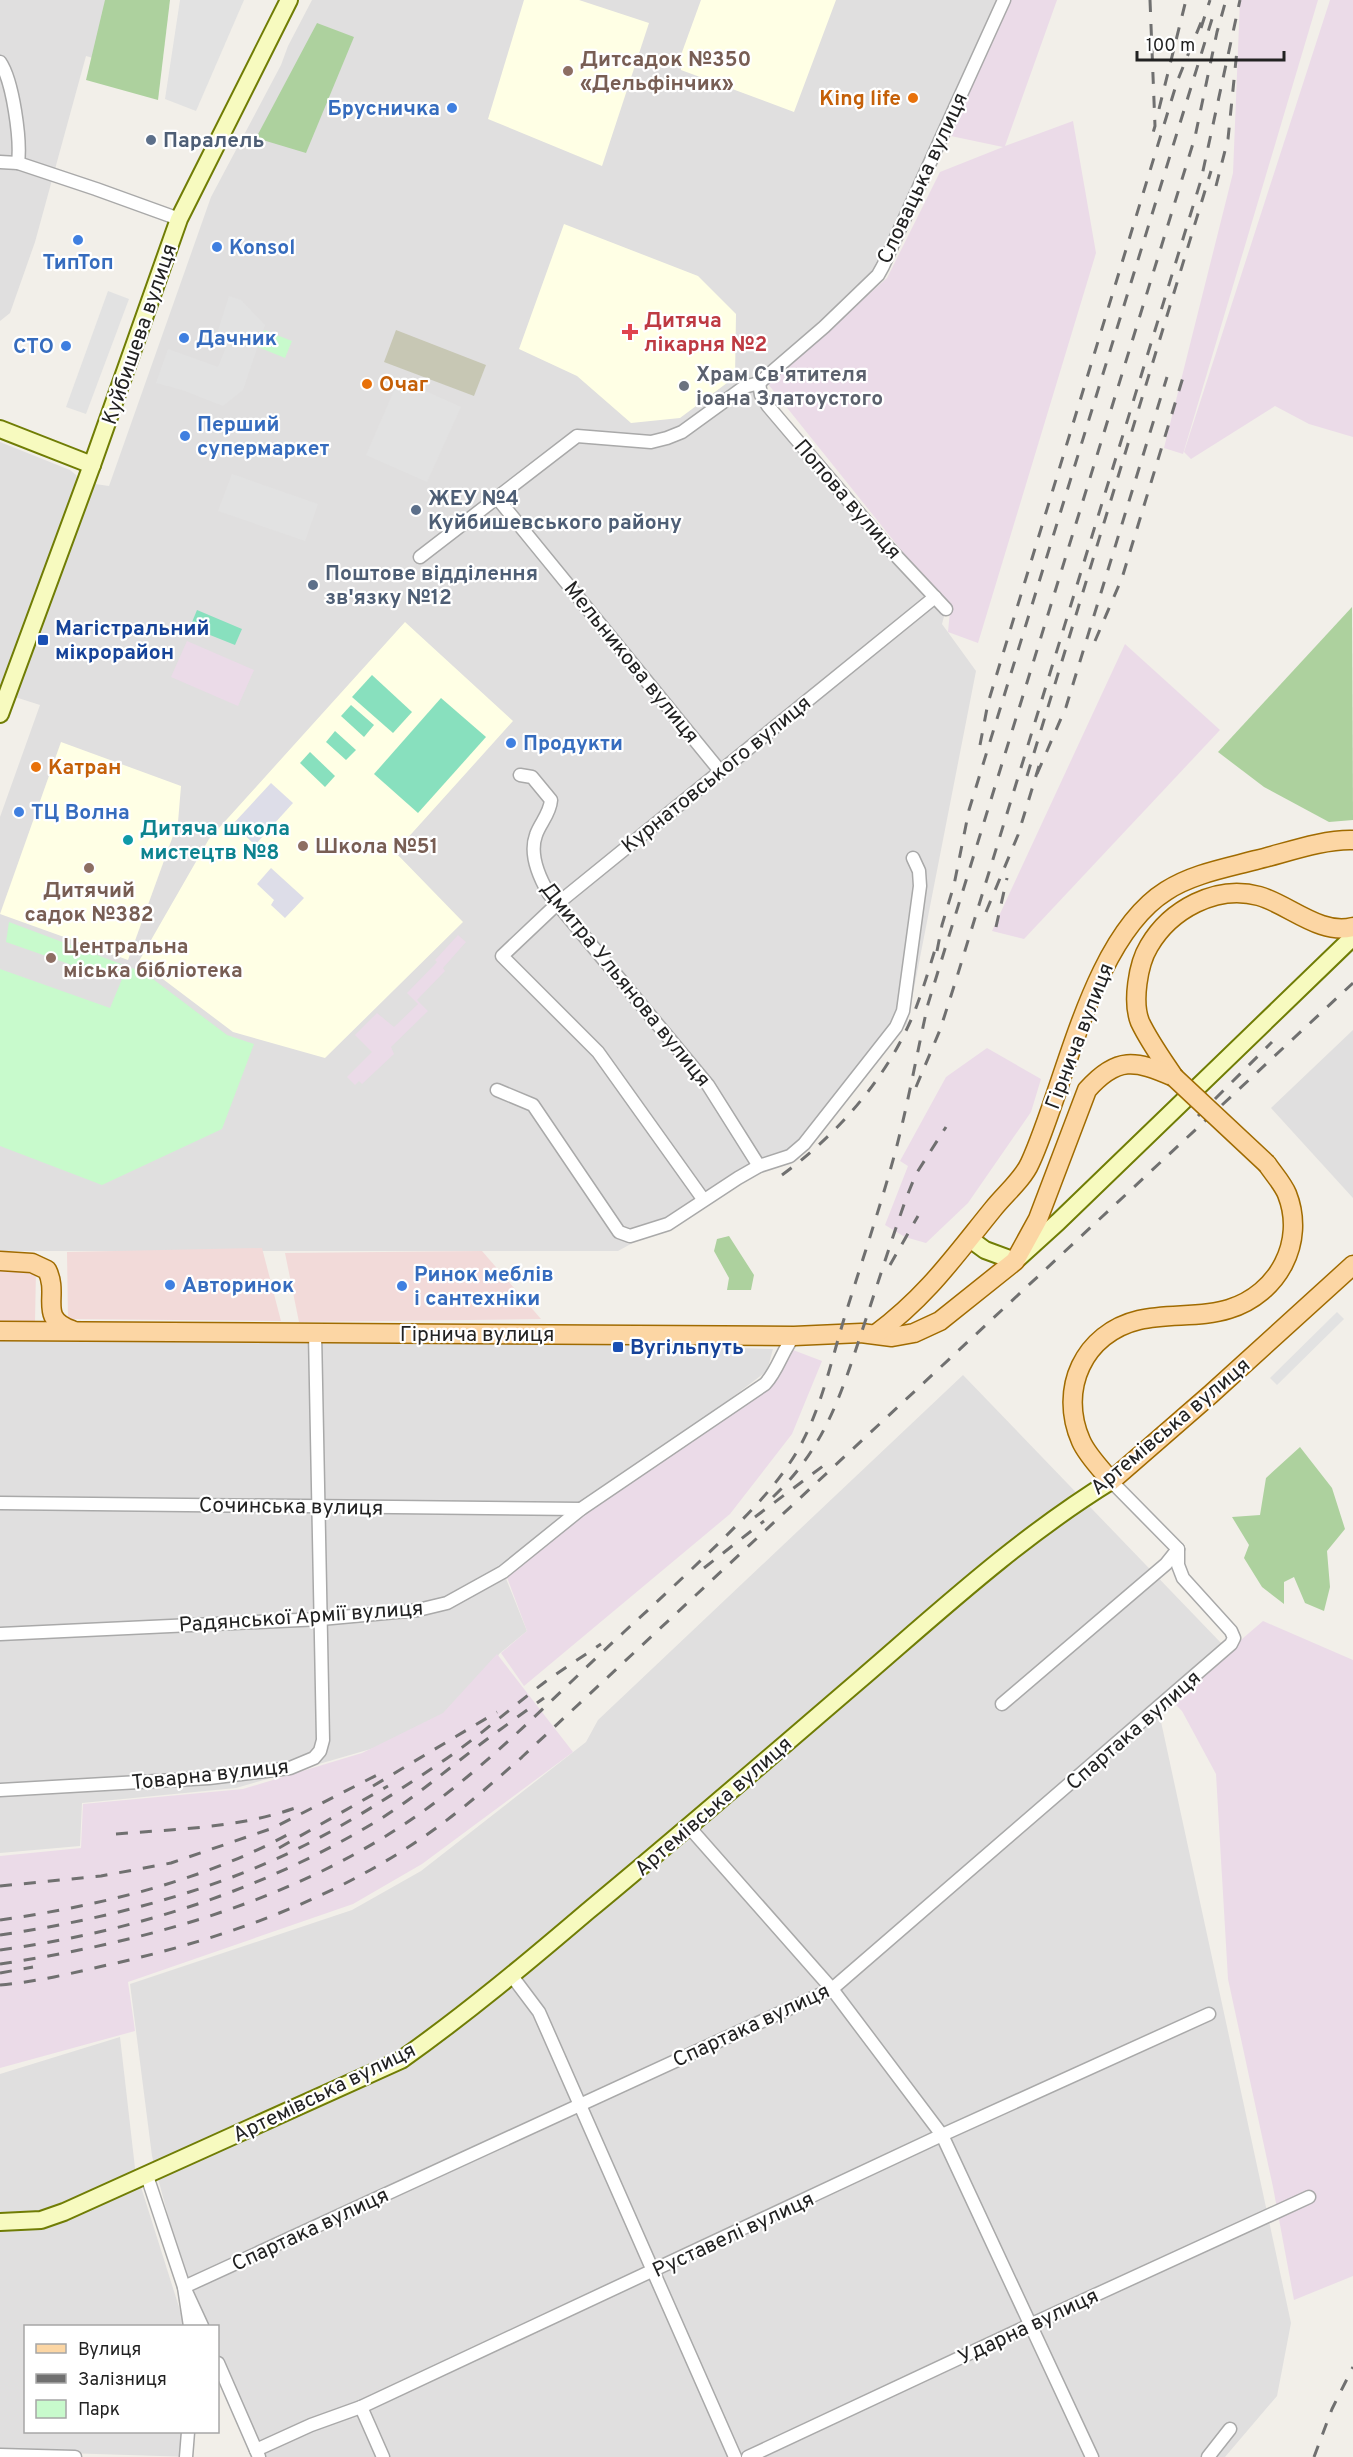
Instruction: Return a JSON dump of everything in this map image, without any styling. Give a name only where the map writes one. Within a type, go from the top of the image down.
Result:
[{"type":"main road","name":"Куйбишева вулиця","points":[[0,714],[92,465],[179,219],[289,0]]},
{"type":"main road","points":[[0,429],[92,465]]},
{"type":"main road","name":"Куйбишева вулиця","points":[[0,693],[12,677]]},
{"type":"main road","name":"Гірнича вулиця","points":[[876,1334],[902,1315],[929,1289],[1030,1165],[1096,987],[1111,953],[1131,923],[1149,903],[1189,879],[1350,839]]},
{"type":"main road","points":[[1111,1481],[1081,1442],[1075,1420],[1075,1383],[1080,1365],[1089,1350],[1110,1332],[1124,1324],[1142,1319],[1228,1310],[1247,1302],[1263,1291],[1280,1274],[1294,1236],[1293,1214],[1286,1192],[1267,1164],[1174,1077],[1139,1019],[1136,988],[1144,954],[1155,935],[1171,918],[1190,905],[1209,898],[1231,894],[1257,896],[1334,928],[1353,927]]},
{"type":"main road","name":"Гірнича вулиця","points":[[0,1331],[794,1336],[876,1334],[892,1337],[914,1333],[940,1321],[1015,1261],[1353,937]]},
{"type":"main road","points":[[970,1239],[985,1250],[1015,1261],[1038,1219],[1087,1090],[1102,1073],[1125,1064],[1147,1065],[1174,1077]]},
{"type":"main road","points":[[0,1261],[32,1263],[47,1270],[51,1281],[51,1308],[58,1324],[77,1331]]},
{"type":"main road","name":"Артемівська вулиця","points":[[0,2222],[41,2220],[147,2176],[401,2060],[512,1976],[1007,1554],[1083,1498],[1111,1481],[1353,1265]]},
{"type":"main road","points":[[28,1331],[42,1324],[51,1308]]},
{"type":"street","name":"Словацька вулиця","points":[[420,556],[498,499],[577,436],[651,442],[682,432],[744,387],[759,383],[824,327],[878,274],[1004,0]]},
{"type":"street","points":[[0,62],[6,75],[20,131],[18,163]]},
{"type":"street","points":[[0,162],[18,163],[179,219]]},
{"type":"street","name":"Попова вулиця","points":[[759,383],[761,395],[768,406],[886,545],[946,609]]},
{"type":"street","name":"Мельникова вулиця","points":[[498,499],[720,771]]},
{"type":"street","name":"Курнатовського вулиця","points":[[703,1199],[598,1052],[502,956],[557,904],[935,597]]},
{"type":"street","name":"Дмитра Ульянова вулиця","points":[[520,775],[531,777],[548,793],[551,800],[550,808],[536,836],[536,867],[544,885],[557,904],[708,1085],[759,1166]]},
{"type":"street","points":[[497,1090],[533,1105],[619,1232],[624,1235],[630,1236],[668,1224],[703,1199],[759,1166],[781,1161],[797,1151],[897,1028],[903,1011],[920,886],[920,871],[913,858]]},
{"type":"street","name":"Товарна вулиця","points":[[0,1790],[209,1778],[290,1768],[302,1764],[320,1751],[323,1740],[315,1333]]},
{"type":"street","name":"Радянської Армії вулиця","points":[[0,1634],[321,1618],[418,1610],[447,1603],[503,1572],[581,1509],[765,1384],[774,1372],[787,1344],[794,1336]]},
{"type":"street","points":[[1002,1704],[1166,1564],[1178,1549],[1111,1481]]},
{"type":"street","name":"Сочинська вулиця","points":[[0,1503],[581,1509]]},
{"type":"street","name":"Спартака вулиця","points":[[184,2287],[832,1989],[1231,1644],[1234,1638],[1232,1631],[1183,1578],[1178,1549]]},
{"type":"street","points":[[689,1827],[832,1989],[942,2135],[1092,2457]]},
{"type":"street","points":[[512,1976],[539,2012],[735,2457]]},
{"type":"street","name":"Руставелі вулиця","points":[[258,2454],[311,2425],[361,2407],[942,2135],[1209,2014]]},
{"type":"street","points":[[147,2176],[184,2287],[201,2325]]},
{"type":"street","name":"Ударна вулиця","points":[[748,2457],[1309,2197]]},
{"type":"street","points":[[184,2287],[190,2325]]},
{"type":"street","points":[[219,2365],[258,2454]]},
{"type":"street","points":[[361,2407],[383,2457]]},
{"type":"street","points":[[1208,2457],[1230,2429]]},
{"type":"street","points":[[186,2457],[188,2433]]},
{"type":"street","points":[[0,2455],[75,2457]]},
{"type":"shaded area","points":[[0,0],[115,0],[100,60],[86,56],[35,242],[10,313],[0,321]]},
{"type":"shaded area","points":[[180,0],[244,0],[196,111],[165,99]]},
{"type":"shaded area","points":[[312,0],[1004,0],[883,266],[759,383],[761,395],[946,609],[942,624],[976,671],[907,1024],[800,1151],[618,1251],[3,1251],[0,1250],[0,817],[40,705],[15,697],[95,484],[109,486],[211,197],[281,65],[288,46]]},
{"type":"shaded area","name":"Дитсадок №350 «Дельфінчик»","points":[[524,0],[579,0],[649,23],[602,166],[488,119]]},
{"type":"shaded area","points":[[701,0],[836,0],[794,112],[681,70],[681,55]]},
{"type":"shaded area","points":[[996,0],[1057,0],[1005,146],[1073,121],[1096,253],[978,643],[948,632],[950,611],[768,384],[887,278],[940,172],[1003,147],[946,135]]},
{"type":"shaded area","points":[[1240,0],[1318,0],[1183,454],[1164,448],[1233,173]]},
{"type":"shaded area","points":[[1330,0],[1353,0],[1353,437],[1309,424],[1275,406],[1191,459],[1184,452]]},
{"type":"shaded area","name":"Дитяча лікарня №2","points":[[564,224],[698,276],[736,314],[735,377],[680,418],[631,423],[577,376],[519,349]]},
{"type":"shaded area","points":[[108,291],[129,299],[86,414],[66,407]]},
{"type":"shaded area","points":[[229,296],[241,300],[265,325],[243,390],[223,406],[182,390],[156,383],[168,349],[218,367],[227,345],[215,340]]},
{"type":"shaded area","points":[[396,330],[486,365],[474,396],[384,362]]},
{"type":"shaded area","points":[[399,379],[461,407],[427,482],[366,455]]},
{"type":"shaded area","points":[[0,442],[70,470],[76,475],[78,482],[0,689]]},
{"type":"shaded area","points":[[232,474],[318,504],[305,541],[218,511]]},
{"type":"shaded area","name":"Школа №51","points":[[405,622],[513,721],[395,852],[463,922],[325,1058],[233,1032],[139,961],[209,839]]},
{"type":"shaded area","points":[[187,641],[254,670],[238,706],[171,677]]},
{"type":"shaded area","points":[[1125,644],[1220,730],[1024,939],[992,931]]},
{"type":"shaded area","name":"Дитячий садок №382","points":[[61,742],[181,786],[178,822],[128,960],[0,914]]},
{"type":"shaded area","points":[[271,783],[293,803],[255,845],[233,824]]},
{"type":"shaded area","points":[[271,868],[304,898],[285,918],[271,905],[274,900],[257,884]]},
{"type":"shaded area","points":[[458,935],[466,942],[443,968],[445,971],[417,1000],[428,1011],[391,1047],[394,1054],[362,1084],[359,1081],[355,1085],[347,1077],[372,1052],[355,1035],[377,1013],[394,1027],[418,1004],[407,993],[437,962],[435,960]]},
{"type":"shaded area","points":[[1353,1030],[1353,1198],[1271,1108]]},
{"type":"shaded area","points":[[987,1048],[1041,1079],[1031,1112],[968,1203],[926,1243],[905,1237],[885,1225],[908,1166],[900,1161],[946,1077]]},
{"type":"shaded area","name":"Авторинок","points":[[262,1248],[281,1321],[68,1319],[67,1252]]},
{"type":"shaded area","name":"Ринок меблів і сантехніки","points":[[482,1251],[541,1319],[299,1322],[285,1253]]},
{"type":"shaded area","points":[[0,1269],[36,1270],[35,1322],[0,1321]]},
{"type":"shaded area","points":[[1337,1312],[1344,1319],[1277,1385],[1270,1378]]},
{"type":"shaded area","points":[[0,1341],[539,1342],[773,1349],[767,1371],[503,1571],[527,1631],[499,1654],[483,1690],[438,1719],[388,1744],[236,1788],[82,1803],[80,1846],[0,1853]]},
{"type":"shaded area","points":[[793,1350],[822,1361],[792,1434],[730,1514],[524,1686],[501,1653],[527,1631],[505,1572],[774,1380],[787,1356]]},
{"type":"shaded area","points":[[963,1375],[1222,1644],[1157,1703],[1291,2323],[1277,2396],[1225,2457],[261,2457],[219,2358],[219,2325],[205,2325],[186,2283],[152,2156],[130,1984],[352,1910],[421,1871],[586,1742],[598,1720]]},
{"type":"shaded area","points":[[1263,1621],[1353,1660],[1353,2276],[1294,2300],[1273,2187],[1228,1979],[1216,1774],[1182,1711],[1171,1700]]},
{"type":"shaded area","points":[[497,1654],[573,1752],[422,1864],[353,1904],[128,1982],[135,2031],[0,2068],[0,1856],[81,1848],[83,1804],[243,1789],[362,1753],[443,1713]]},
{"type":"shaded area","points":[[120,2037],[135,2168],[185,2325],[24,2325],[24,2433],[193,2433],[192,2457],[0,2451],[0,2074]]},
{"type":"green space","points":[[105,0],[170,0],[158,100],[86,80]]},
{"type":"green space","points":[[317,23],[354,37],[306,153],[256,138]]},
{"type":"green space","points":[[264,330],[292,341],[285,358],[258,347]]},
{"type":"green space","points":[[1352,607],[1353,820],[1329,822],[1264,787],[1218,752]]},
{"type":"green space","points":[[197,610],[242,629],[235,645],[190,627]]},
{"type":"green space","points":[[372,675],[412,712],[393,733],[352,697]]},
{"type":"green space","points":[[441,698],[486,737],[418,813],[374,774]]},
{"type":"green space","points":[[351,705],[374,725],[364,737],[341,716]]},
{"type":"green space","points":[[335,731],[356,750],[346,760],[326,742]]},
{"type":"green space","points":[[310,752],[335,776],[325,787],[300,763]]},
{"type":"green space","points":[[9,922],[145,973],[227,1035],[254,1044],[222,1129],[102,1185],[0,1146],[0,969],[110,1008],[127,967],[106,977],[6,942]]},
{"type":"green space","points":[[729,1236],[754,1275],[751,1290],[727,1290],[729,1278],[714,1251],[717,1239]]},
{"type":"green space","points":[[1300,1447],[1332,1488],[1345,1529],[1327,1551],[1330,1587],[1324,1611],[1305,1603],[1294,1577],[1284,1582],[1284,1604],[1262,1587],[1244,1558],[1249,1545],[1232,1517],[1260,1515],[1266,1478]]},
{"type":"railway","points":[[1150,0],[1155,126],[1151,140]]},
{"type":"railway","points":[[1159,109],[1186,0]]},
{"type":"railway","points":[[1201,28],[1210,0]]},
{"type":"railway","points":[[0,1964],[115,1942],[229,1909],[284,1888],[338,1863],[389,1834],[462,1781],[533,1718],[720,1542],[762,1498],[791,1461],[807,1433],[819,1401],[883,1194],[904,1116],[928,1004],[1195,137],[1226,0]]},
{"type":"railway","points":[[916,1087],[940,1030],[956,980],[1201,180],[1240,0]]},
{"type":"railway","points":[[937,951],[954,885],[969,810],[1212,19]]},
{"type":"railway","points":[[980,745],[988,703],[1177,82],[1202,20]]},
{"type":"railway","points":[[1216,186],[1228,139],[1237,50]]},
{"type":"railway","points":[[1027,776],[1211,171]]},
{"type":"railway","points":[[1095,641],[1122,578],[1184,374]]},
{"type":"railway","points":[[1037,774],[1066,707],[1167,377]]},
{"type":"railway","points":[[986,912],[1018,835],[1039,766]]},
{"type":"railway","points":[[996,927],[1007,878]]},
{"type":"railway","points":[[782,1175],[803,1159],[841,1123],[859,1103],[890,1060],[914,1013],[937,943]]},
{"type":"railway","points":[[0,1985],[52,1977],[144,1956],[265,1919],[343,1885],[416,1842],[444,1822],[522,1757],[1353,983]]},
{"type":"railway","points":[[1198,1116],[1272,1042]]},
{"type":"railway","points":[[773,1497],[791,1479],[805,1460],[829,1420],[846,1377],[907,1196],[916,1174],[946,1127]]},
{"type":"railway","points":[[890,1265],[918,1216]]},
{"type":"railway","points":[[755,1517],[823,1466]]},
{"type":"railway","points":[[704,1568],[764,1521]]},
{"type":"railway","points":[[0,1935],[71,1923],[141,1906],[243,1873],[297,1849],[358,1816],[437,1765],[545,1682],[601,1644]]},
{"type":"railway","points":[[0,1950],[49,1942],[145,1920],[192,1906],[284,1870],[329,1848],[386,1815],[544,1698]]},
{"type":"railway","points":[[373,1786],[497,1712]]},
{"type":"railway","points":[[0,1886],[101,1876],[171,1863],[273,1828],[379,1774]]},
{"type":"railway","points":[[279,1848],[388,1786]]},
{"type":"railway","points":[[116,1834],[231,1823],[298,1807]]},
{"type":"railway","points":[[0,1920],[74,1907],[147,1890],[219,1866],[287,1835]]},
{"type":"railway","points":[[0,1973],[33,1967]]},
{"type":"railway","points":[[1314,2457],[1332,2409],[1353,2367]]},
{"type":"place","name":"Дитсадок №350 «Дельфінчик»","points":[[568,71]]},
{"type":"place","name":"King life","points":[[913,98]]},
{"type":"place","name":"Брусничка","points":[[452,108]]},
{"type":"place","name":"Паралель","points":[[151,140]]},
{"type":"place","name":"ТипТоп","points":[[78,240]]},
{"type":"place","name":"Konsol","points":[[217,247]]},
{"type":"place","name":"Дитяча лікарня №2","points":[[630,332]]},
{"type":"place","name":"Дачник","points":[[184,338]]},
{"type":"place","name":"СТО","points":[[66,346]]},
{"type":"place","name":"Очаг","points":[[367,384]]},
{"type":"place","name":"Храм Св'ятителя іоана Златоустого","points":[[684,386]]},
{"type":"place","name":"Перший супермаркет","points":[[185,436]]},
{"type":"place","name":"ЖЕУ №4 Куйбишевського району","points":[[416,510]]},
{"type":"place","name":"Поштове відділення зв'язку №12","points":[[313,585]]},
{"type":"place","name":"Магістральний мікрорайон","points":[[43,640]]},
{"type":"place","name":"Продукти","points":[[511,743]]},
{"type":"place","name":"Катран","points":[[36,767]]},
{"type":"place","name":"ТЦ Волна","points":[[19,812]]},
{"type":"place","name":"Дитяча школа мистецтв №8","points":[[128,840]]},
{"type":"place","name":"Школа №51","points":[[303,846]]},
{"type":"place","name":"Дитячий садок №382","points":[[89,868]]},
{"type":"place","name":"Центральна міська бібліотека","points":[[51,958]]},
{"type":"place","name":"Авторинок","points":[[170,1285]]},
{"type":"place","name":"Ринок меблів і сантехніки","points":[[402,1286]]},
{"type":"place","name":"Вугільпуть","points":[[618,1347]]}]
